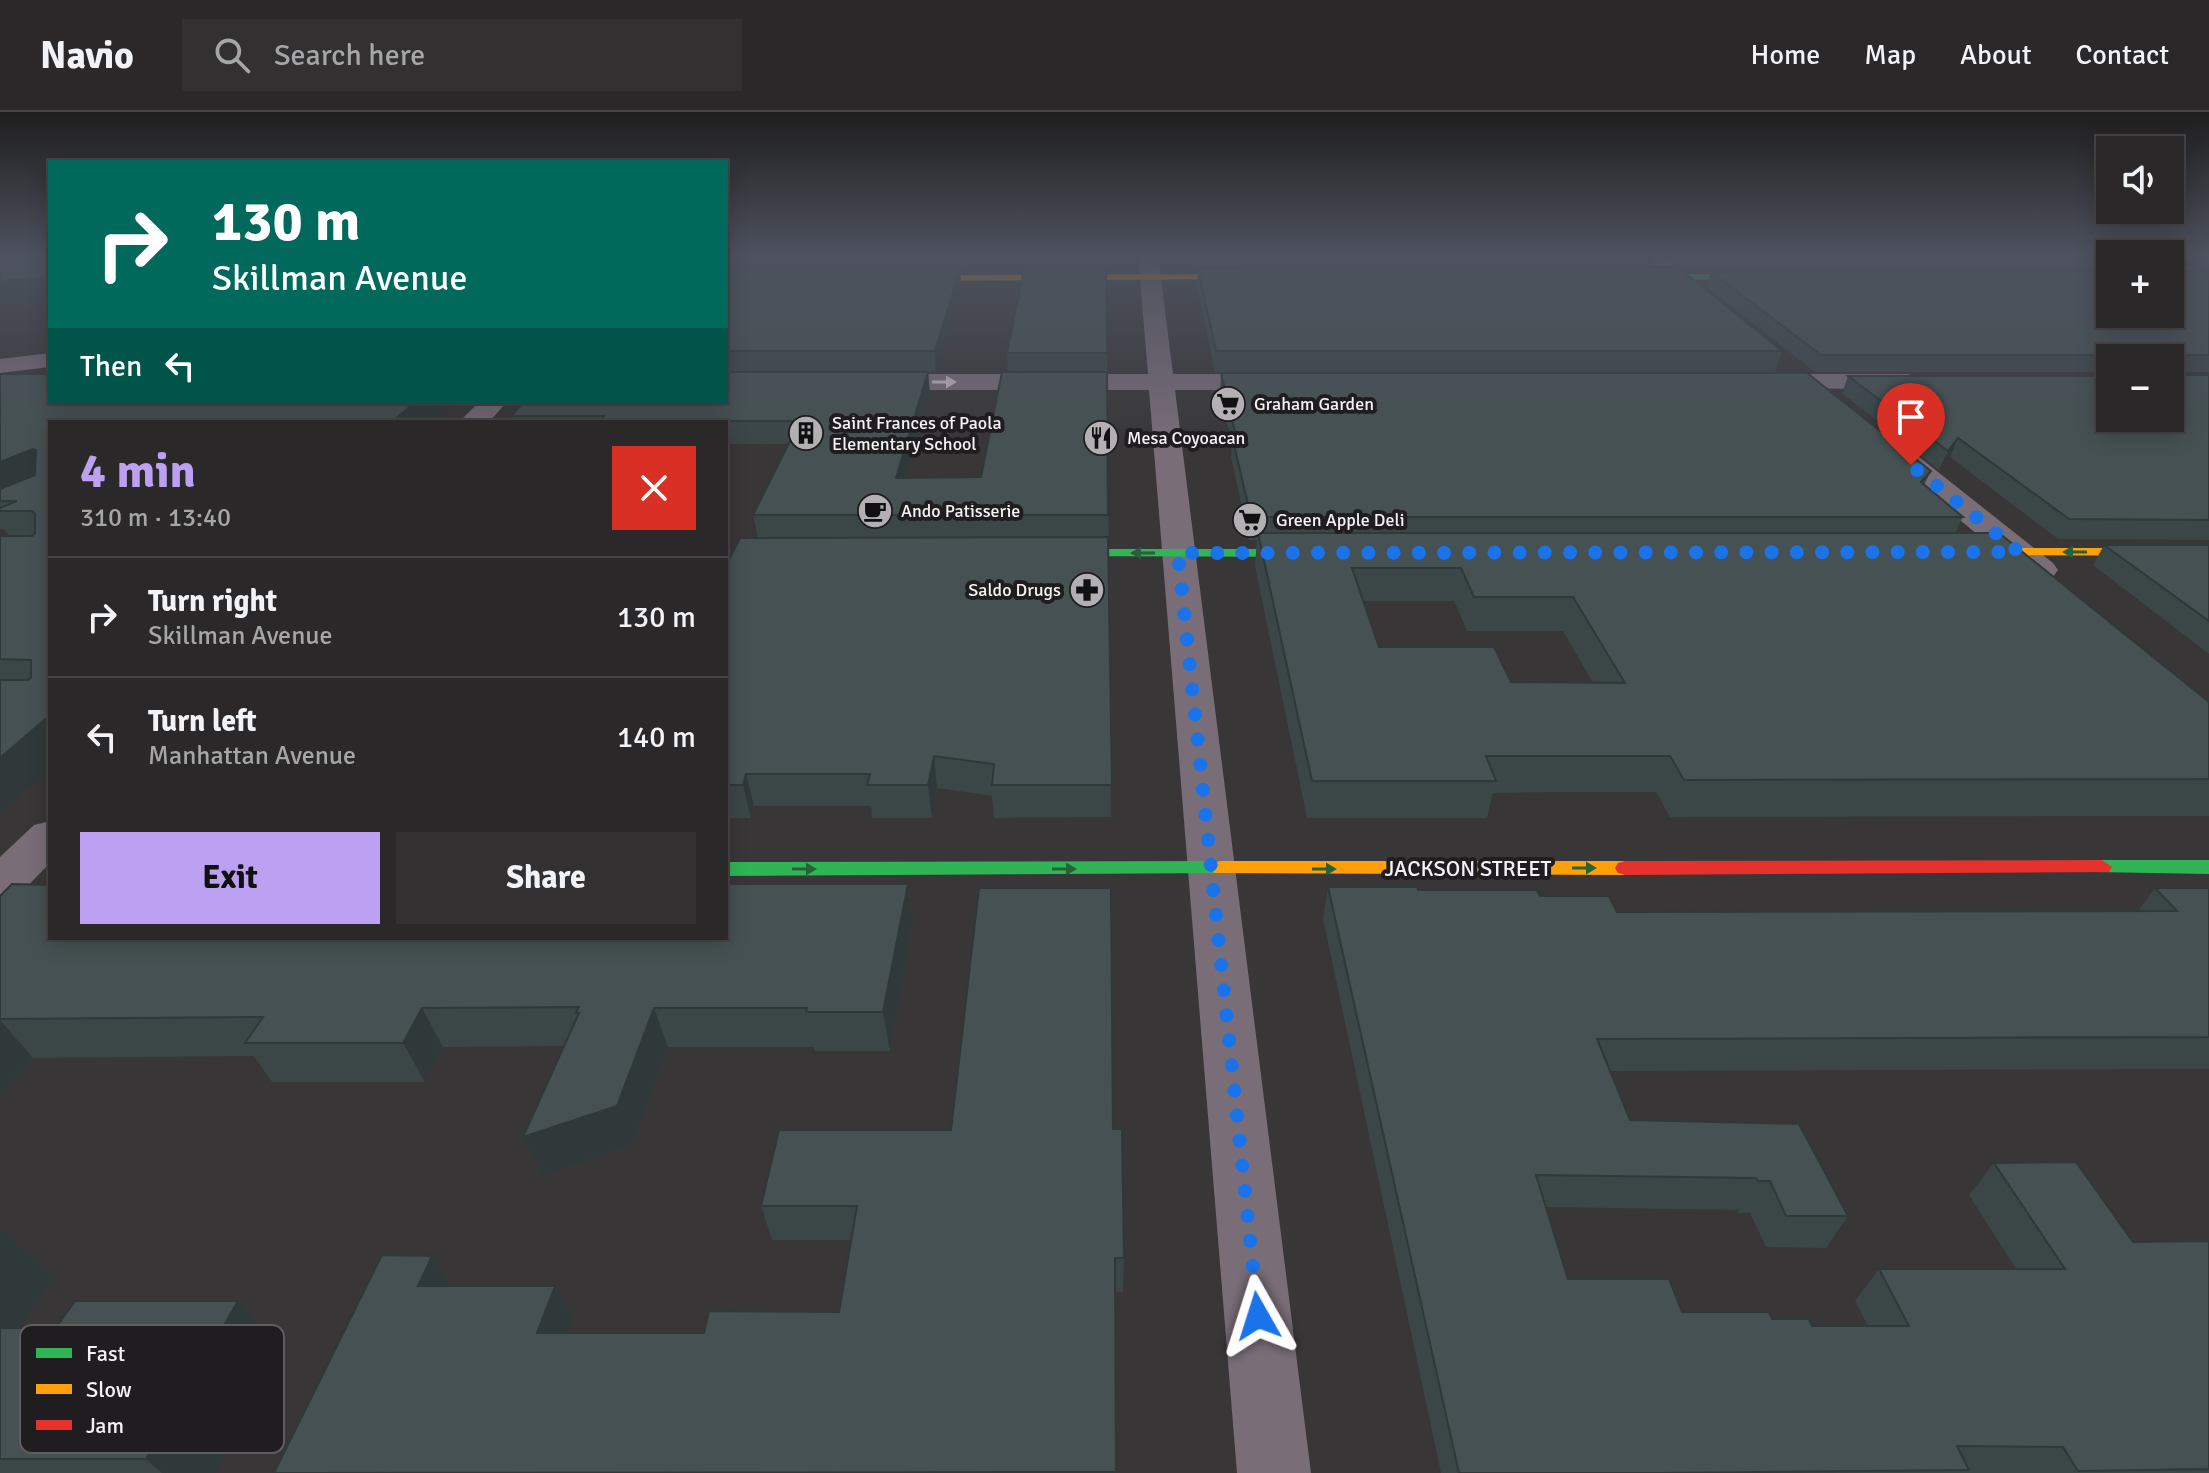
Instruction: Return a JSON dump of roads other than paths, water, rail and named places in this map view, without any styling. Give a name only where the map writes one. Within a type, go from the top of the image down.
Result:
[{"type":"street","points":[[1154,319],[1274,1473]]},
{"type":"street","points":[[1730,319],[1738,325]]},
{"type":"street","points":[[1772,353],[2068,592]]},
{"type":"street","points":[[0,366],[48,360]]},
{"type":"street","points":[[0,382],[48,382]]},
{"type":"street","points":[[836,383],[1300,382]]},
{"type":"street","points":[[1729,382],[1936,382]]},
{"type":"street","points":[[475,420],[492,404]]},
{"type":"street","points":[[1949,552],[2209,552]]},
{"type":"street","points":[[1029,553],[1330,553]]},
{"type":"street","points":[[17,873],[48,838]]},
{"type":"street","name":"JACKSON STREET","points":[[728,869],[2209,867]]},
{"type":"place","name":"Graham Garden","points":[[1228,404]]},
{"type":"place","name":"Saint Frances of Paola Elementary School","points":[[806,433]]},
{"type":"place","name":"Mesa Coyoacan","points":[[1101,438]]},
{"type":"place","name":"Ando Patisserie","points":[[875,511]]},
{"type":"place","name":"Green Apple Deli","points":[[1250,520]]},
{"type":"place","name":"Saldo Drugs","points":[[1087,590]]}]
